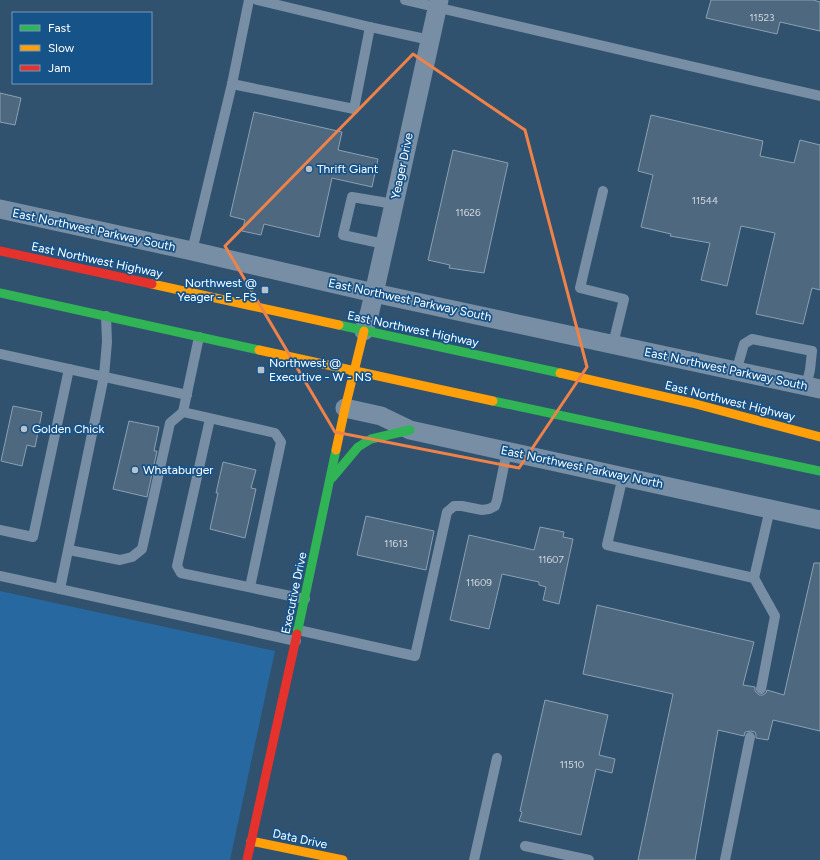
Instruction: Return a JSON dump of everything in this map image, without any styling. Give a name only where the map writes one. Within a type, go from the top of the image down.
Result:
[{"type":"main road","name":"East Northwest Highway","points":[[0,251],[692,403],[820,437]]},
{"type":"main road","points":[[0,293],[820,471]]},
{"type":"main road","name":"Executive Drive","points":[[247,860],[296,641],[345,408],[364,331]]},
{"type":"main road","points":[[330,481],[358,446],[371,439],[410,430]]},
{"type":"main road","name":"Data Drive","points":[[251,841],[343,860]]},
{"type":"street","name":"Yeager Drive","points":[[364,331],[374,293],[438,4]]},
{"type":"street","name":"East Northwest Parkway South","points":[[0,209],[374,293],[813,388]]},
{"type":"street","name":"East Northwest Parkway North","points":[[345,408],[381,416],[410,430],[820,520]]},
{"type":"lane","points":[[192,251],[232,84],[249,0]]},
{"type":"lane","points":[[257,0],[430,40]]},
{"type":"lane","points":[[405,0],[438,4],[820,96]]},
{"type":"lane","points":[[232,84],[354,109],[370,27]]},
{"type":"lane","points":[[603,191],[580,288],[624,299],[613,344]]},
{"type":"lane","points":[[384,244],[343,235],[350,205],[352,197],[394,204]]},
{"type":"lane","points":[[60,589],[104,376],[107,342],[106,316]]},
{"type":"lane","points":[[69,550],[120,560],[132,558],[142,549],[170,423],[183,412],[199,337]]},
{"type":"lane","points":[[736,372],[744,344],[752,339],[816,350],[810,370],[813,388]]},
{"type":"lane","points":[[0,354],[187,395]]},
{"type":"lane","points":[[0,530],[33,537],[69,369]]},
{"type":"lane","points":[[183,412],[275,433],[281,442],[250,587]]},
{"type":"lane","points":[[210,418],[177,566],[181,573],[305,599]]},
{"type":"lane","points":[[298,630],[415,656],[447,512],[454,506],[482,510],[495,506],[507,451]]},
{"type":"lane","points":[[623,476],[608,545],[754,578]]},
{"type":"lane","points":[[761,689],[775,616],[754,578],[770,509]]},
{"type":"lane","points":[[0,576],[296,641]]},
{"type":"lane","points":[[725,860],[750,737]]},
{"type":"lane","points":[[474,860],[497,758]]},
{"type":"lane","points":[[525,846],[589,860]]},
{"type":"highlighted area","points":[[413,54],[525,130],[587,367],[519,468],[335,432],[225,246]]},
{"type":"shaded area","points":[[0,591],[275,651],[230,860],[0,860]]},
{"type":"building","points":[[711,0],[813,0],[820,2],[820,31],[780,22],[777,34],[706,18]]},
{"type":"building","points":[[0,93],[21,98],[15,125],[0,122]]},
{"type":"building","name":"Thrift Giant","points":[[254,112],[342,132],[338,150],[378,159],[372,187],[332,178],[319,237],[264,224],[261,235],[242,231],[245,220],[230,216]]},
{"type":"building","points":[[651,115],[763,141],[760,156],[794,163],[800,140],[820,145],[820,290],[812,288],[803,324],[756,314],[775,233],[741,226],[727,286],[701,280],[710,243],[670,236],[671,234],[641,227],[653,175],[638,171]]},
{"type":"building","points":[[453,150],[508,163],[484,273],[449,268],[450,265],[428,260]]},
{"type":"building","name":"Golden Chick","points":[[13,406],[42,412],[35,447],[27,445],[22,466],[1,461]]},
{"type":"building","name":"Whataburger","points":[[129,421],[159,427],[154,451],[157,451],[147,497],[113,489]]},
{"type":"building","points":[[223,462],[256,470],[251,488],[256,489],[245,538],[210,529]]},
{"type":"building","points":[[366,516],[434,531],[426,570],[357,555]]},
{"type":"building","points":[[540,527],[564,532],[563,537],[573,539],[559,604],[543,600],[546,587],[539,585],[539,582],[502,574],[489,629],[450,620],[469,535],[534,550]]},
{"type":"building","points":[[814,563],[820,563],[820,731],[773,720],[768,740],[756,738],[755,732],[751,731],[745,732],[744,736],[718,730],[695,860],[638,860],[673,694],[583,674],[597,605],[754,642],[743,685],[755,687],[755,691],[759,695],[763,695],[767,690],[784,695]]},
{"type":"building","points":[[545,700],[608,715],[599,755],[615,759],[612,773],[596,769],[581,835],[519,821]]},
{"type":"traffic: fast","points":[[0,293],[259,350]]},
{"type":"traffic: fast","points":[[339,325],[560,373]]},
{"type":"traffic: fast","points":[[493,401],[820,471]]},
{"type":"traffic: fast","points":[[332,478],[358,447],[371,439],[410,430]]},
{"type":"traffic: fast","points":[[297,634],[336,450]]},
{"type":"traffic: slow","points":[[152,284],[339,325]]},
{"type":"traffic: slow","points":[[336,450],[364,331]]},
{"type":"traffic: slow","points":[[259,350],[493,401]]},
{"type":"traffic: slow","points":[[560,373],[692,403],[820,437]]},
{"type":"traffic: slow","points":[[251,841],[343,860]]},
{"type":"traffic: jam","points":[[0,251],[152,284]]},
{"type":"traffic: jam","points":[[247,860],[297,634]]},
{"type":"place","name":"Thrift Giant","points":[[309,169]]},
{"type":"place","name":"Northwest @ Yeager - E - FS","points":[[265,290]]},
{"type":"place","name":"Northwest @ Executive - W - NS","points":[[261,370]]},
{"type":"place","name":"Golden Chick","points":[[24,429]]},
{"type":"place","name":"Whataburger","points":[[135,470]]}]
